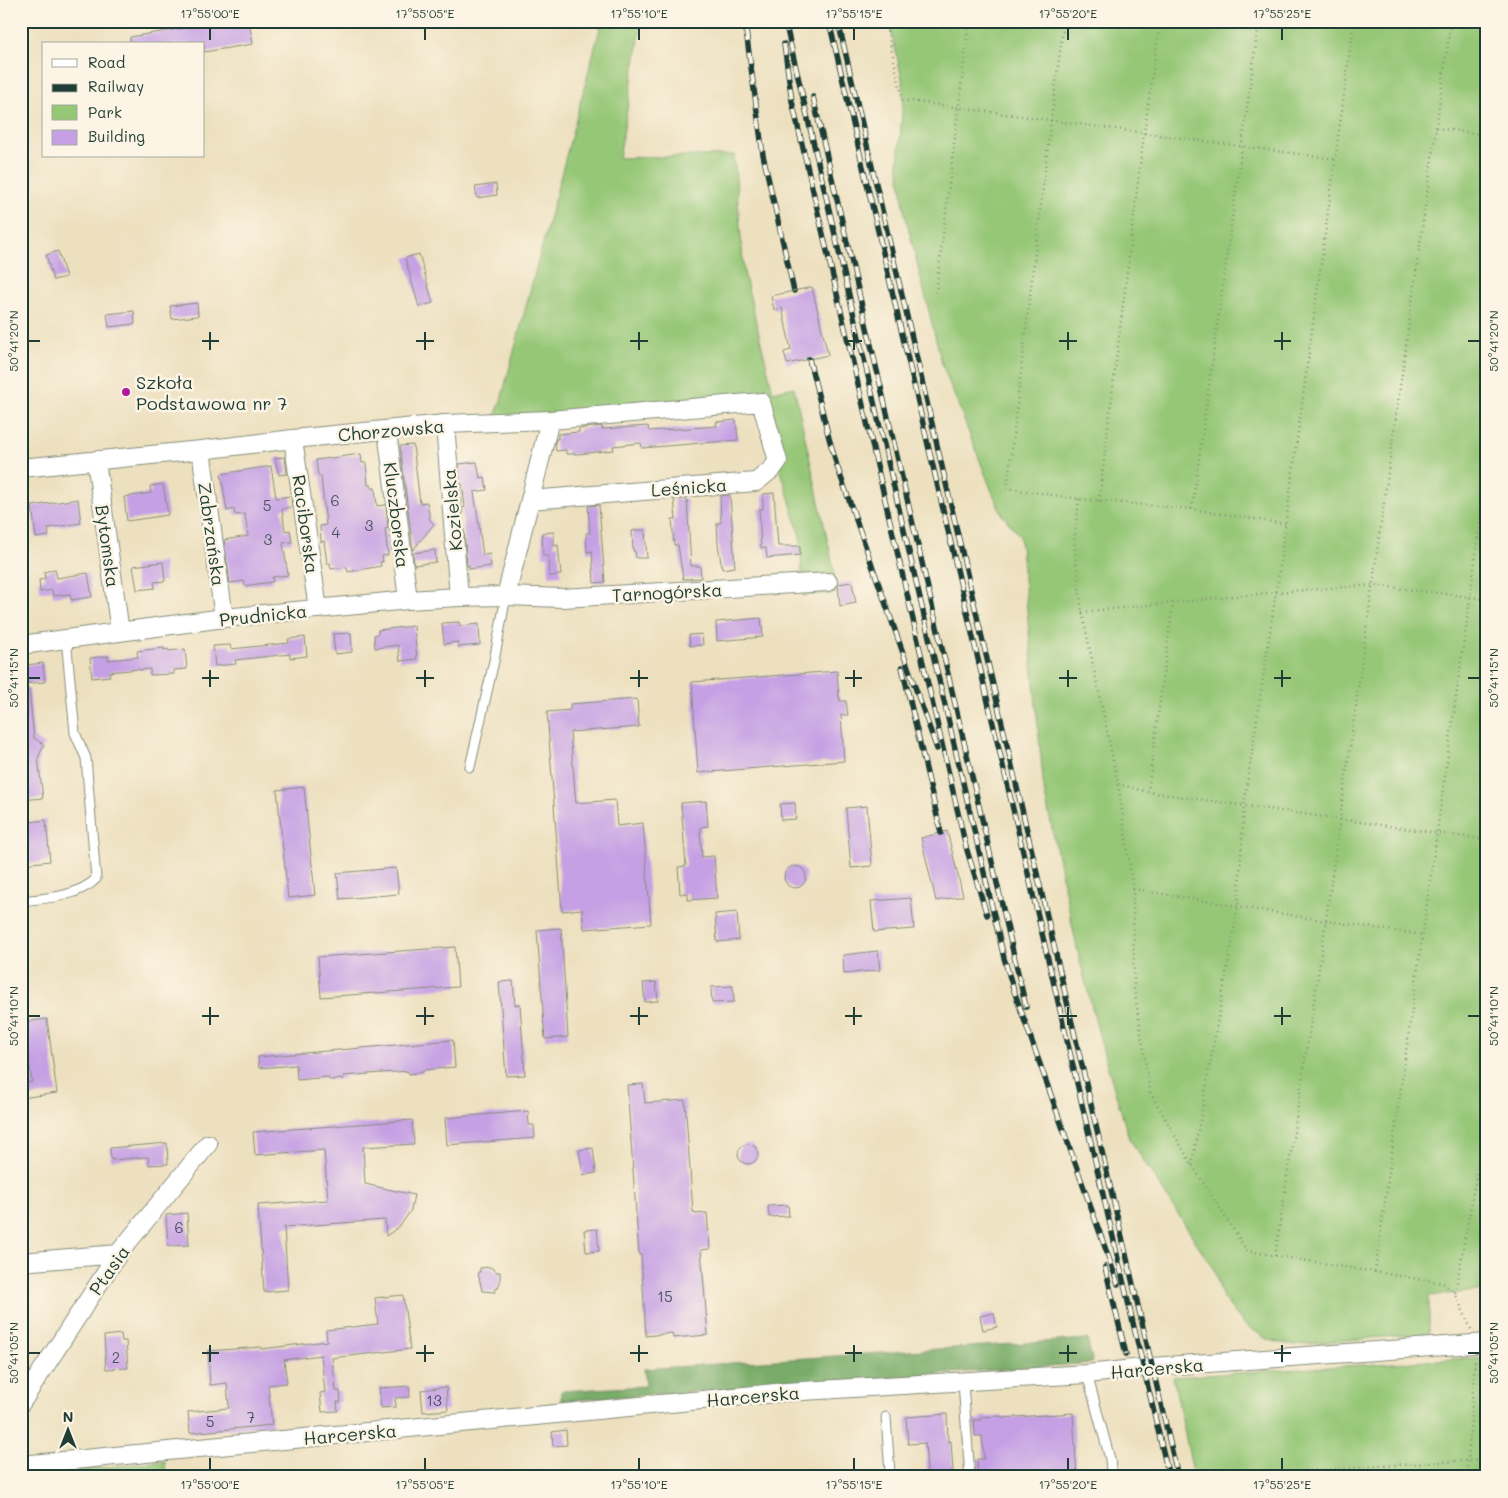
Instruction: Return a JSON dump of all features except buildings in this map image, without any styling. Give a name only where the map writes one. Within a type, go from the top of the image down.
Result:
[{"type":"street","name":"Chorzowska","points":[[21,468],[445,424],[550,420],[762,402]]},
{"type":"street","name":"Leśnicka","points":[[530,500],[756,482],[772,469],[778,461],[762,402]]},
{"type":"street","points":[[506,596],[550,420]]},
{"type":"street","name":"Kozielska","points":[[445,424],[459,597]]},
{"type":"street","name":"Kluczborska","points":[[387,430],[408,600]]},
{"type":"street","name":"Raciborska","points":[[293,439],[318,609]]},
{"type":"street","name":"Zabrzańska","points":[[201,450],[224,618]]},
{"type":"street","name":"Bytomska","points":[[96,460],[120,632]]},
{"type":"street","name":"Tarnogórska","points":[[506,596],[563,598],[828,582]]},
{"type":"street","name":"Prudnicka","points":[[21,645],[224,618],[408,600],[506,596]]},
{"type":"street","name":"Ptasia","points":[[21,1403],[118,1254],[208,1144]]},
{"type":"street","points":[[21,1262],[118,1254]]},
{"type":"street","name":"Harcerska","points":[[21,1465],[786,1392],[963,1383],[1152,1367],[1482,1344]]},
{"type":"lane","points":[[470,767],[494,661],[506,596]]},
{"type":"lane","points":[[21,901],[71,893],[89,885],[96,879],[86,758],[75,734],[66,638]]},
{"type":"lane","points":[[1087,1374],[1110,1459],[1111,1469],[1107,1477]]},
{"type":"lane","points":[[963,1383],[970,1477]]},
{"type":"lane","points":[[886,1417],[890,1473],[892,1477]]},
{"type":"path","points":[[885,21],[904,100],[1335,159]]},
{"type":"path","points":[[936,293],[970,21]]},
{"type":"path","points":[[1064,21],[1007,488],[1079,499],[1192,509],[1285,524]]},
{"type":"path","points":[[1099,501],[1144,133],[1160,21]]},
{"type":"path","points":[[1192,509],[1259,21]]},
{"type":"path","points":[[1192,1165],[1238,907],[1244,805],[1276,592],[1354,21]]},
{"type":"path","points":[[1275,1256],[1326,921],[1451,21]]},
{"type":"path","points":[[1436,128],[1487,135]]},
{"type":"path","points":[[1375,1272],[1487,467]]},
{"type":"path","points":[[1079,499],[1074,542],[1082,612],[1118,784],[1133,889],[1134,988],[1150,1092],[1192,1165],[1247,1251],[1443,1283],[1455,1293],[1482,1344],[1465,1477]]},
{"type":"path","points":[[1082,612],[1276,592],[1373,585],[1487,600]]},
{"type":"path","points":[[1148,792],[1173,602]]},
{"type":"path","points":[[1118,784],[1148,792],[1487,840]]},
{"type":"path","points":[[1133,889],[1423,935]]},
{"type":"path","points":[[1455,1293],[1487,1116]]},
{"type":"path","points":[[1215,1477],[1487,1459]]},
{"type":"green space","points":[[602,21],[642,21],[619,158],[734,155],[744,272],[773,392],[794,387],[834,570],[836,593],[803,596],[800,536],[761,402],[492,422],[500,404]]},
{"type":"green space","points":[[889,21],[1487,21],[1487,1290],[1429,1296],[1429,1333],[1293,1345],[1268,1340],[1243,1323],[1223,1298],[1214,1270],[1129,1138],[1104,1054],[1078,953],[1044,790],[1020,536],[1003,516],[993,494],[942,364],[905,214],[898,163],[903,101],[902,79]]},
{"type":"green space","points":[[1087,1339],[1093,1363],[561,1401],[561,1391],[646,1386],[644,1369]]},
{"type":"green space","points":[[1487,1357],[1487,1477],[1194,1477],[1173,1377]]},
{"type":"green space","points":[[165,1461],[166,1477],[21,1477],[21,1476]]},
{"type":"railway","points":[[785,21],[1004,958],[1118,1284]]},
{"type":"railway","points":[[829,21],[1169,1477]]},
{"type":"railway","points":[[838,21],[1178,1477]]},
{"type":"railway","points":[[746,31],[763,155],[794,291]]},
{"type":"railway","points":[[784,44],[792,101],[966,847],[987,915]]},
{"type":"railway","points":[[813,97],[1026,1007]]},
{"type":"railway","points":[[809,359],[837,466],[937,749]]},
{"type":"railway","points":[[902,667],[941,833]]},
{"type":"railway","points":[[1105,1267],[1126,1354]]},
{"type":"place","name":"Szkoła Podstawowa nr 7","points":[[126,392]]}]
